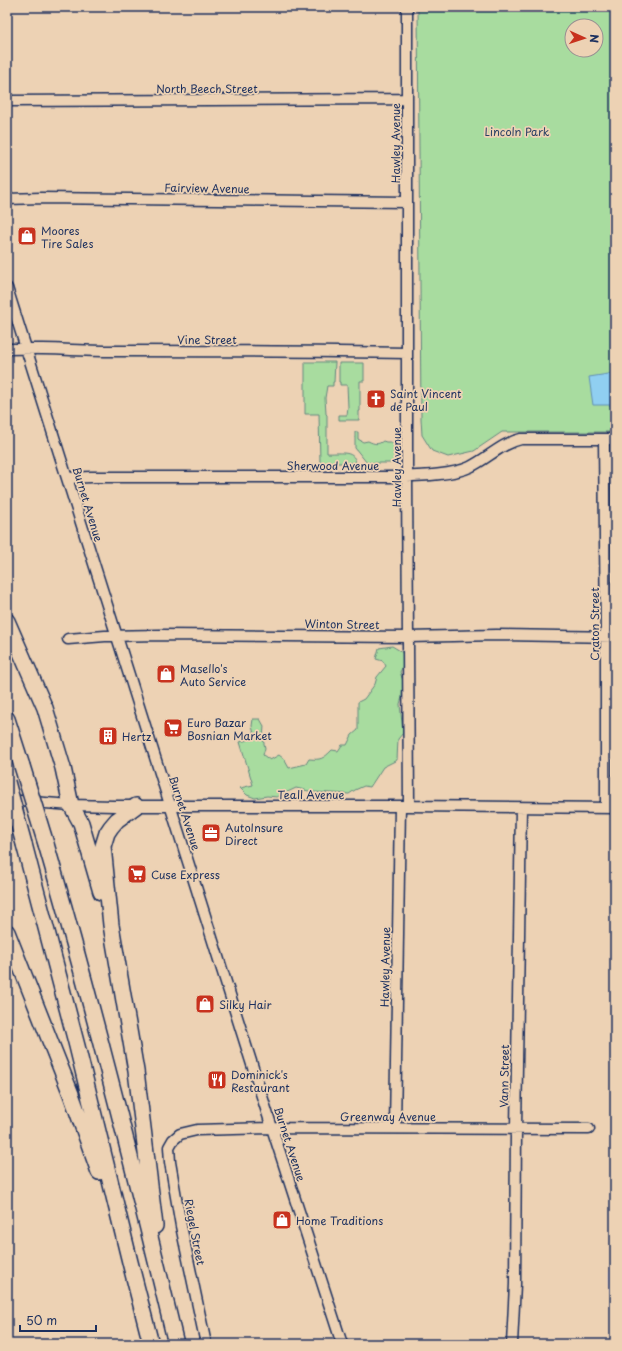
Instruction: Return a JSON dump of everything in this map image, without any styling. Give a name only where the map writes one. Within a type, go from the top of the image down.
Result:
[{"type":"highway","points":[[7,621],[45,708],[63,768],[71,804],[81,823],[111,925]]},
{"type":"highway","points":[[7,718],[71,931],[176,1344]]},
{"type":"highway","points":[[7,782],[77,1046],[151,1344]]},
{"type":"highway","points":[[136,806],[117,820],[111,827],[107,833],[103,846],[111,925],[136,1071],[163,1288]]},
{"type":"highway","points":[[7,932],[72,1094],[130,1262]]},
{"type":"street","name":"Hawley Avenue","points":[[395,1128],[409,637],[407,476],[407,7]]},
{"type":"street","name":"North Beech Street","points":[[7,101],[407,99]]},
{"type":"street","name":"Fairview Avenue","points":[[7,199],[41,198],[407,202]]},
{"type":"street","name":"Burnet Avenue","points":[[7,288],[272,1128],[342,1344]]},
{"type":"street","name":"Vine Street","points":[[7,349],[26,348],[76,351],[290,351],[408,353]]},
{"type":"street","name":"Craton Street","points":[[604,439],[611,637],[610,808]]},
{"type":"street","name":"Sherwood Avenue","points":[[67,478],[391,477],[438,474],[463,470],[471,467],[513,440],[615,439]]},
{"type":"street","name":"Winton Street","points":[[68,639],[105,636],[160,635],[409,637],[496,635],[611,637]]},
{"type":"street","name":"Teall Avenue","points":[[7,800],[136,806],[610,808]]},
{"type":"street","name":"Vann Street","points":[[512,1344],[515,1284],[521,808]]},
{"type":"street","name":"Greenway Avenue","points":[[186,1132],[198,1130],[272,1128],[589,1129]]},
{"type":"street","name":"Riegel Street","points":[[186,1132],[176,1137],[169,1146],[170,1162],[206,1344]]},
{"type":"shaded area","points":[[615,1248],[615,1319],[612,1313],[608,1276]]},
{"type":"green space","name":"Lincoln Park","points":[[418,7],[615,7],[615,432],[502,432],[474,451],[448,457],[432,451],[422,435]]},
{"type":"green space","points":[[305,362],[335,362],[333,386],[327,386],[325,398],[327,415],[327,453],[349,454],[355,459],[356,463],[320,463],[319,414],[305,414]]},
{"type":"green space","points":[[339,363],[364,363],[364,381],[360,381],[359,420],[339,420],[339,415],[347,415],[348,407],[347,385],[340,385],[339,382]]},
{"type":"green space","points":[[355,432],[358,432],[358,439],[363,442],[368,441],[378,444],[383,441],[390,442],[395,445],[395,463],[367,463],[355,448]]},
{"type":"green space","points":[[392,646],[402,652],[403,658],[403,665],[400,672],[403,681],[400,704],[403,733],[398,739],[397,760],[383,767],[370,787],[364,786],[349,794],[313,792],[296,788],[277,797],[267,796],[255,798],[247,795],[240,788],[253,785],[240,742],[255,738],[252,726],[253,719],[260,719],[264,726],[263,739],[265,748],[263,755],[270,760],[279,755],[284,759],[289,768],[306,764],[309,759],[322,758],[332,750],[338,751],[342,745],[347,745],[352,735],[358,730],[358,702],[364,699],[375,684],[377,677],[386,666],[383,661],[376,659],[379,648]]},
{"type":"water","points":[[615,373],[615,405],[593,405],[589,377]]},
{"type":"place","name":"Moores Tire Sales","points":[[27,236]]},
{"type":"place","name":"Saint Vincent de Paul","points":[[376,399]]},
{"type":"place","name":"Masello's Auto Service","points":[[166,674]]},
{"type":"place","name":"Euro Bazar Bosnian Market","points":[[173,728]]},
{"type":"place","name":"Hertz","points":[[108,736]]},
{"type":"place","name":"AutoInsure Direct","points":[[211,833]]},
{"type":"place","name":"Cuse Express","points":[[137,874]]},
{"type":"place","name":"Silky Hair","points":[[205,1004]]},
{"type":"place","name":"Dominick's Restaurant","points":[[217,1080]]},
{"type":"place","name":"Home Traditions","points":[[282,1220]]}]
